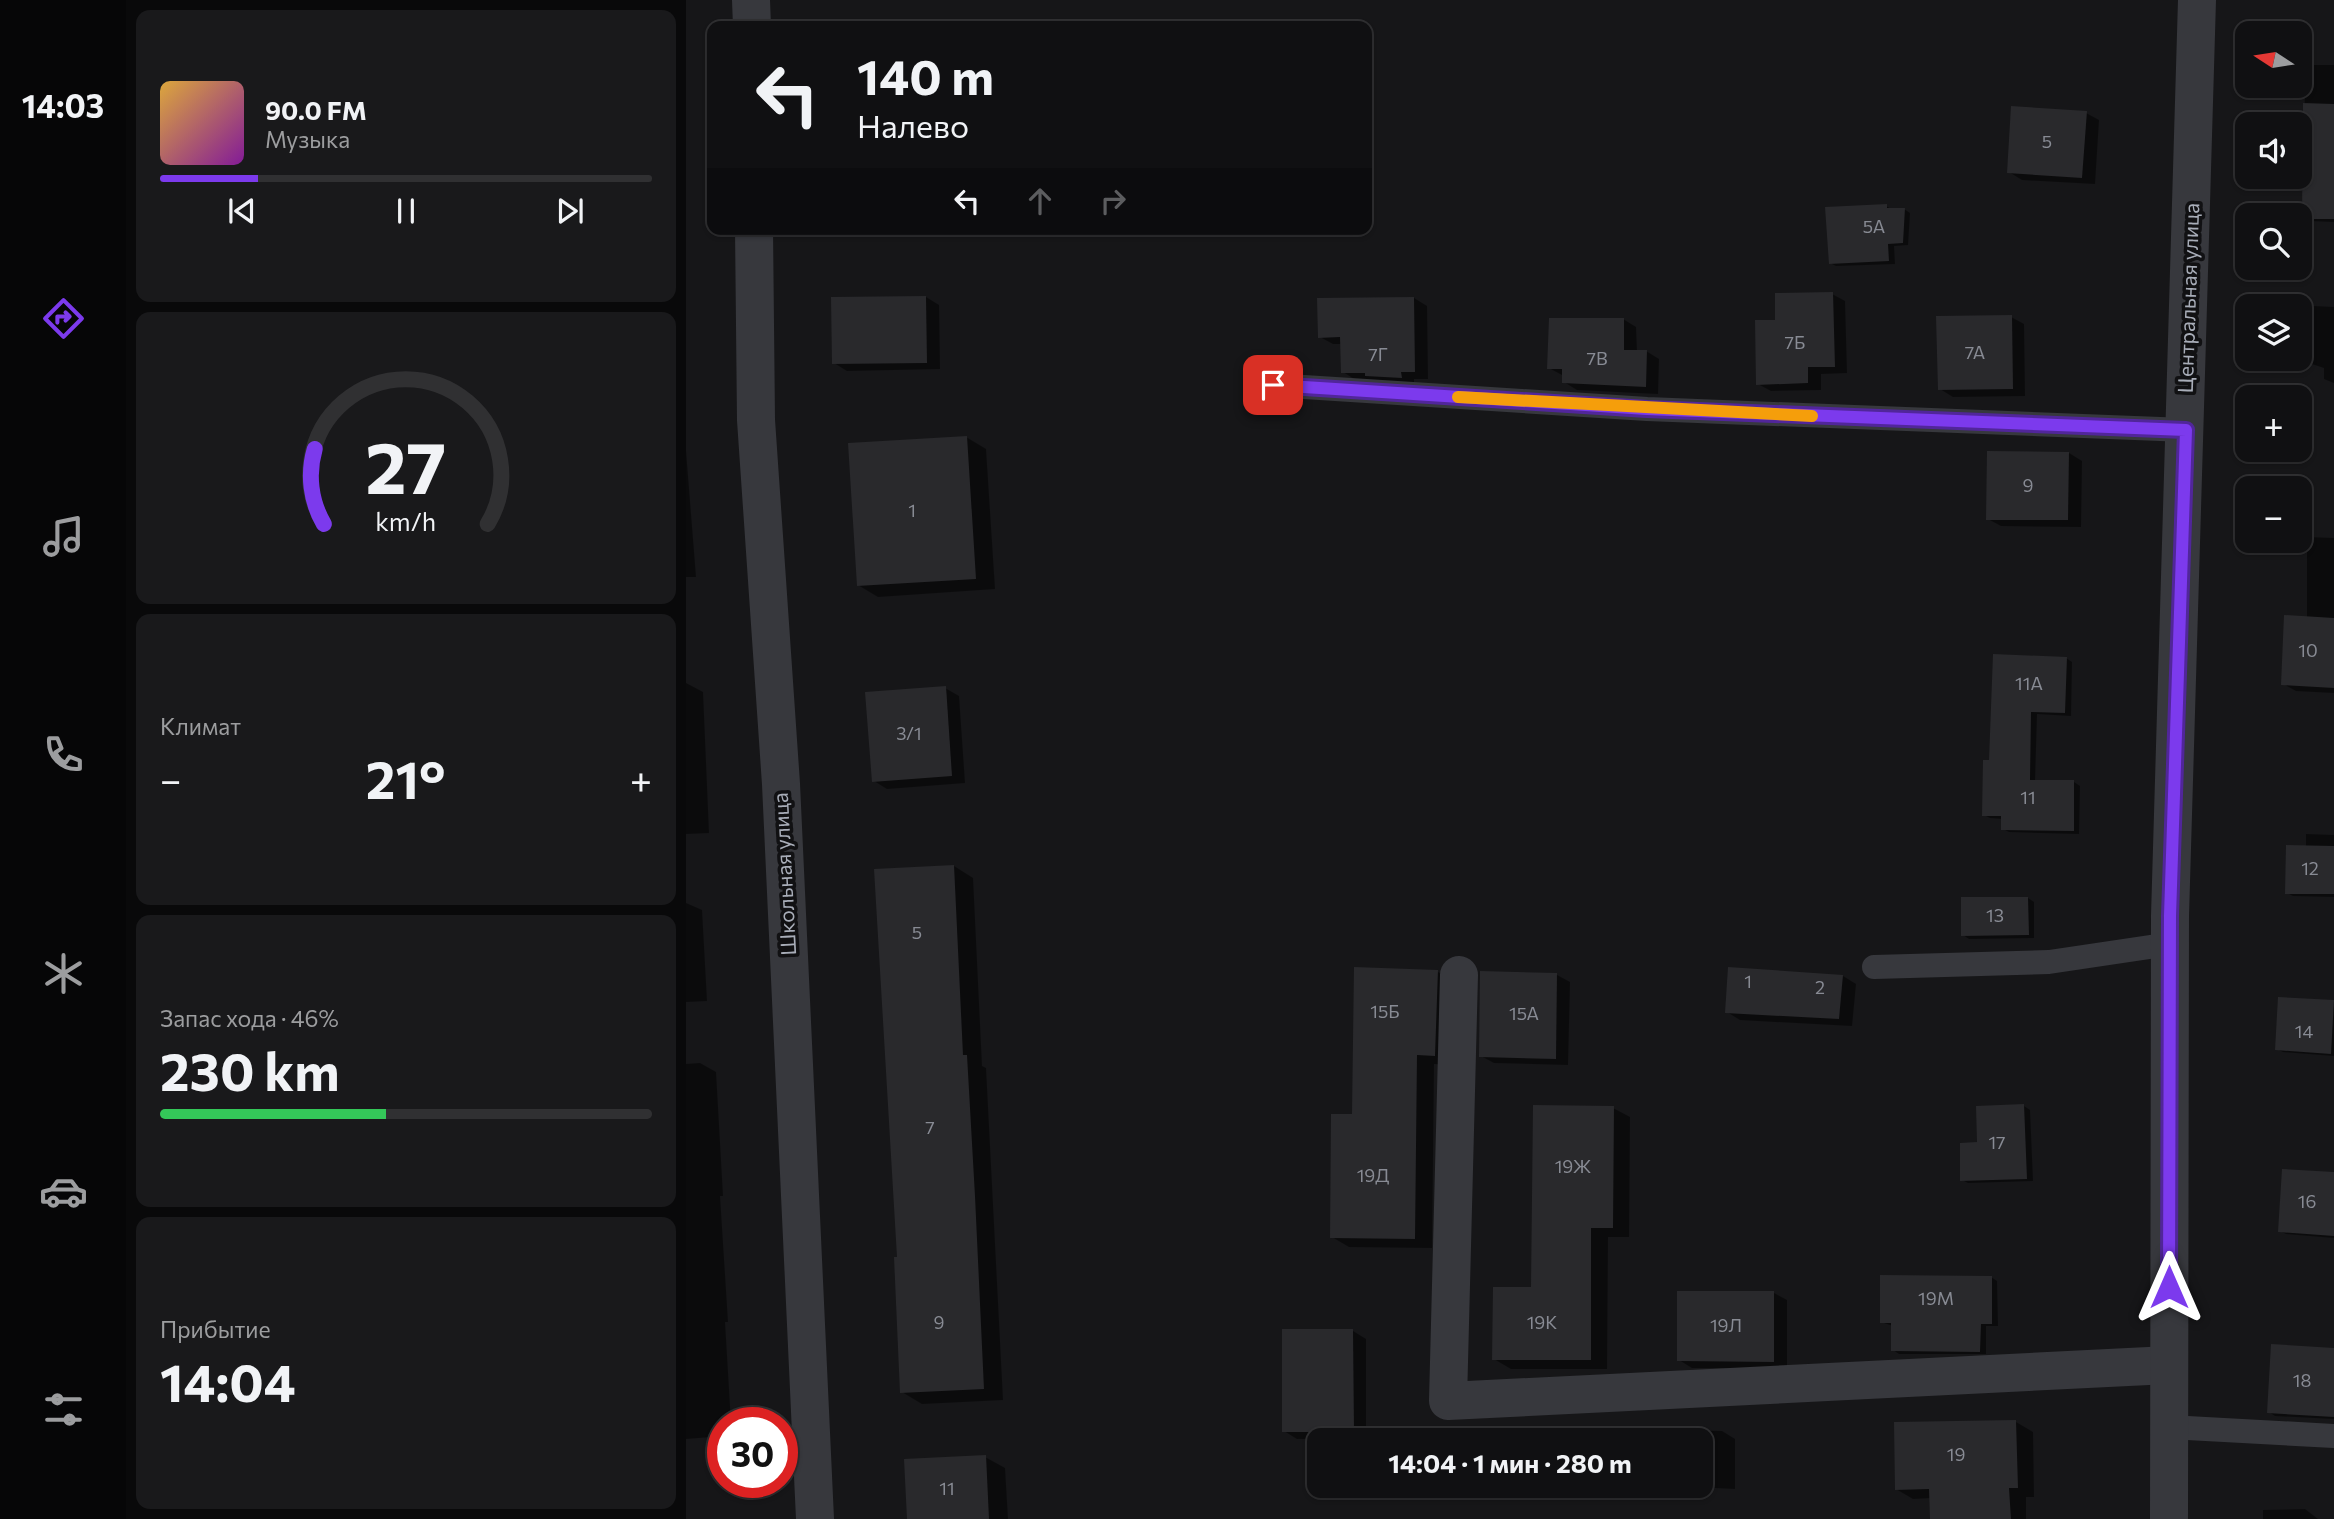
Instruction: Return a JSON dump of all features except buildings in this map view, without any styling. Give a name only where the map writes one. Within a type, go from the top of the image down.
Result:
[{"type":"street","points":[[751,0],[752,21]]},
{"type":"street","name":"Центральная улица","points":[[2169,1519],[2170,944],[2197,0]]},
{"type":"street","name":"Школьная улица","points":[[754,235],[756,420],[781,784],[815,1519]]},
{"type":"street","points":[[1459,975],[1448,1401],[2169,1366]]},
{"type":"lane","points":[[1273,385],[1660,409],[2186,430]]},
{"type":"lane","points":[[1874,967],[2049,962],[2170,944]]},
{"type":"lane","points":[[2169,1427],[2334,1436]]},
{"type":"slow traffic","points":[[1458,397],[1812,416]]},
{"type":"route","points":[[1273,385],[1647,409],[2186,430],[2170,916],[2169,1287]]}]
